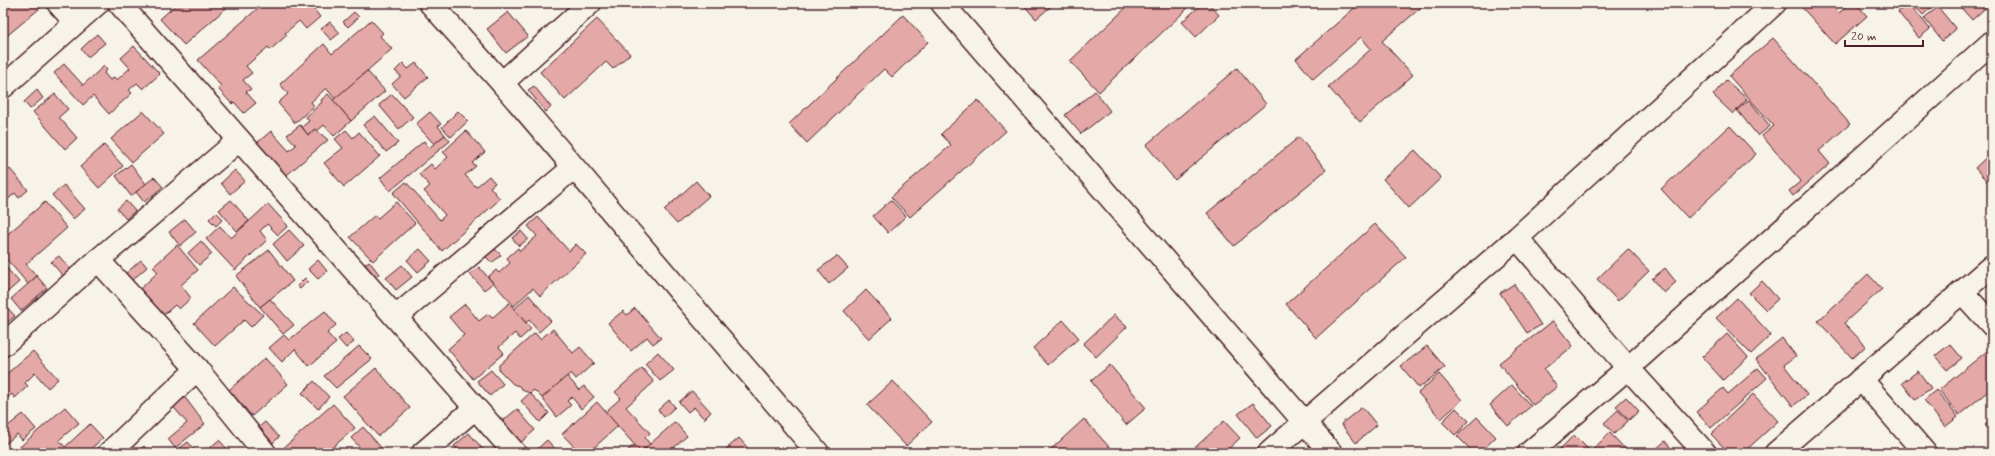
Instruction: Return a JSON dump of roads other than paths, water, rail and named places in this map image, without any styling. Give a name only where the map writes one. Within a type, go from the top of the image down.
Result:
[{"type":"street","points":[[58,3],[75,22]]},
{"type":"street","points":[[3,87],[98,3]]},
{"type":"street","points":[[119,3],[515,453]]},
{"type":"street","points":[[430,3],[502,84],[818,453]]},
{"type":"street","points":[[502,84],[590,3]]},
{"type":"street","points":[[942,3],[1331,453]]},
{"type":"street","points":[[1269,453],[1517,238],[1775,3]]},
{"type":"street","points":[[1529,453],[1628,368],[1992,42]]},
{"type":"street","points":[[3,345],[98,260],[239,140]]},
{"type":"street","points":[[396,317],[573,168]]},
{"type":"street","points":[[1517,238],[1628,368],[1705,453]]},
{"type":"street","points":[[98,260],[197,369],[265,453]]},
{"type":"street","points":[[1776,453],[1992,266]]},
{"type":"street","points":[[1962,292],[1992,325]]},
{"type":"street","points":[[108,453],[197,369]]},
{"type":"street","points":[[1861,379],[1925,453]]},
{"type":"street","points":[[423,453],[475,408]]}]
